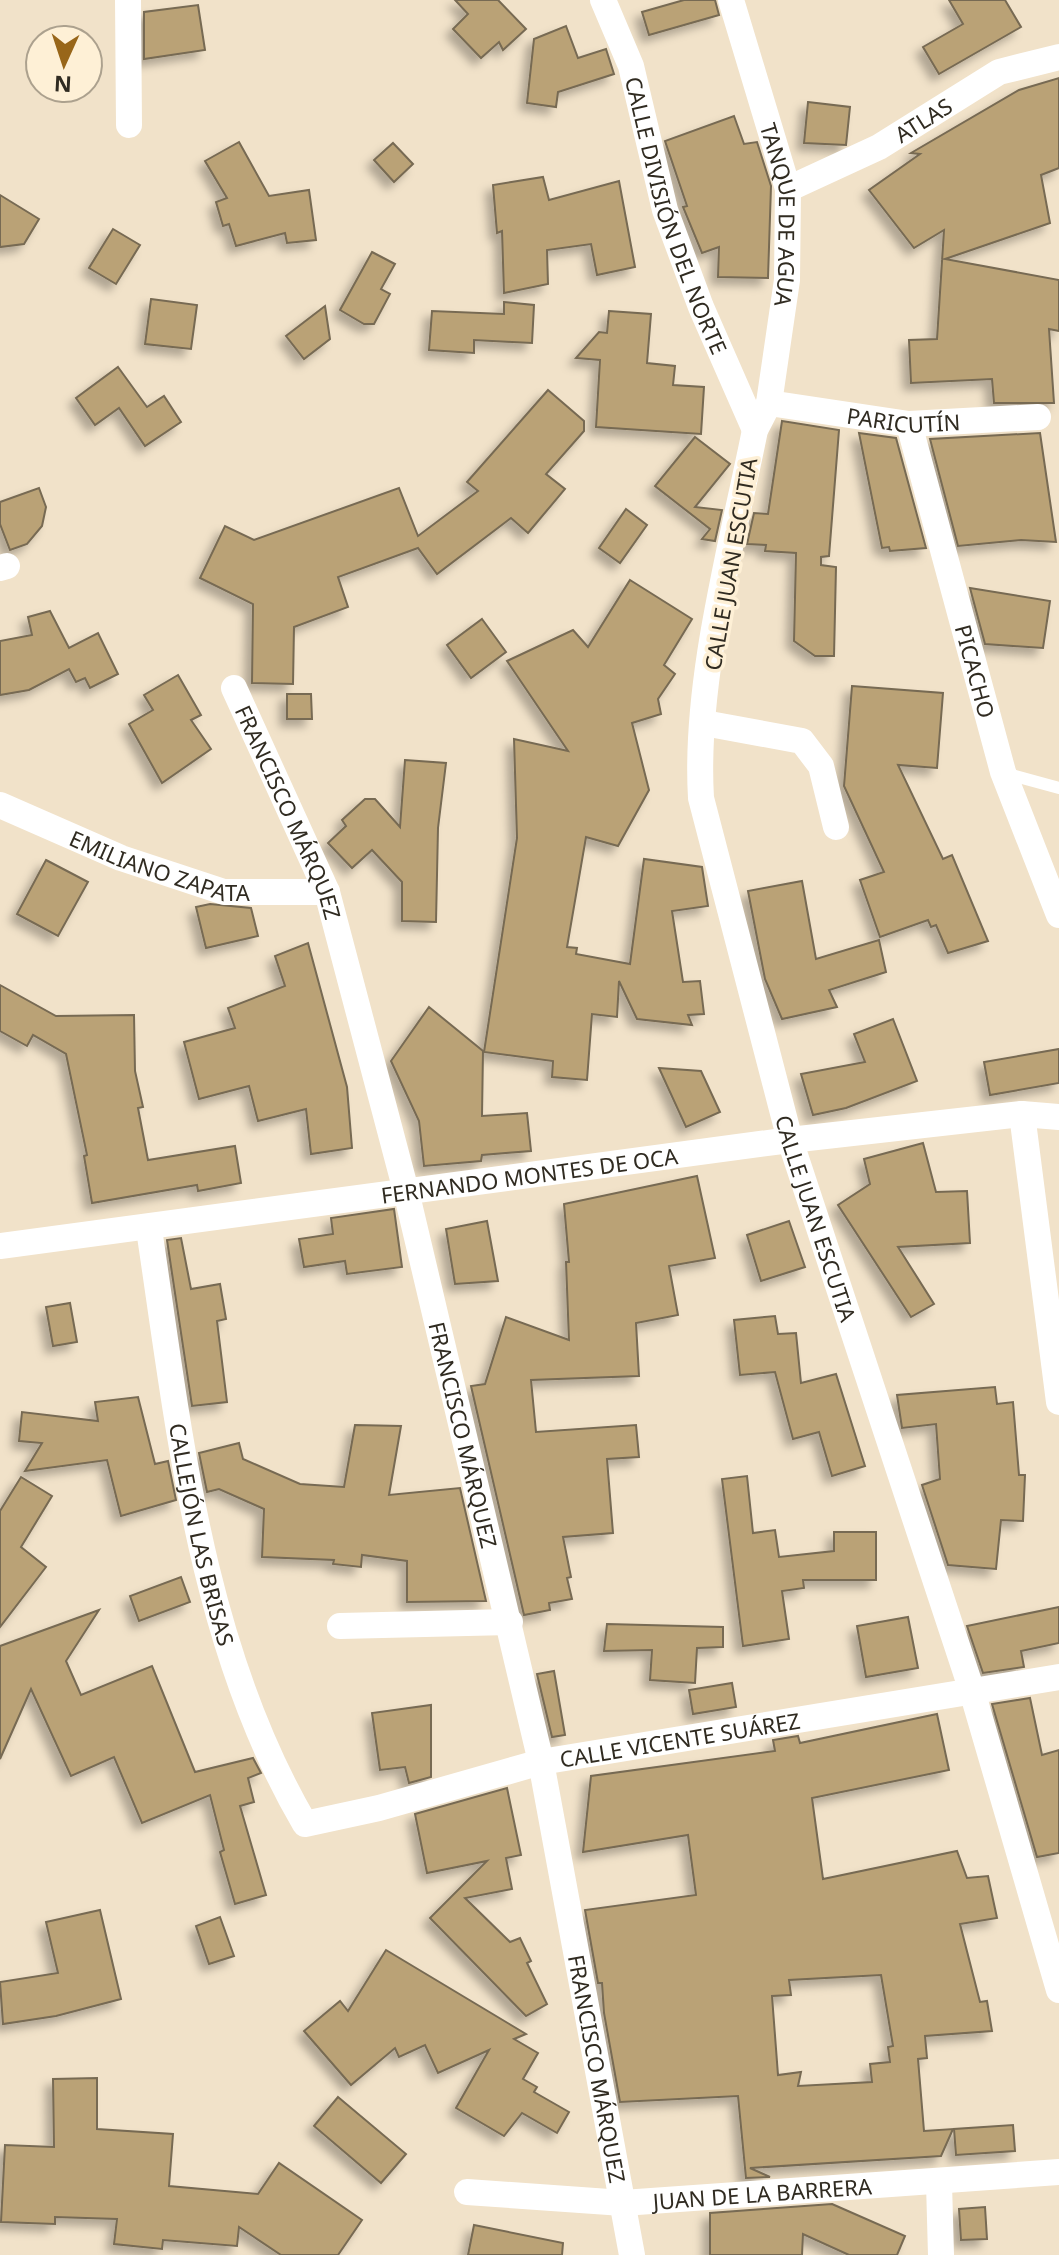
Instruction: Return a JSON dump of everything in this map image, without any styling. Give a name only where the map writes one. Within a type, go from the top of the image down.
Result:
[{"type":"street","points":[[128,0],[129,125]]},
{"type":"street","name":"CALLE DIVISIÓN DEL NORTE","points":[[603,0],[631,66],[665,210],[701,307],[755,430]]},
{"type":"street","name":"TANQUE DE AGUA","points":[[731,0],[788,189],[787,280],[769,403],[755,430]]},
{"type":"street","name":"ATLAS","points":[[788,189],[879,147],[999,72],[1059,57]]},
{"type":"street","name":"PARICUTÍN","points":[[769,403],[909,424],[1038,417]]},
{"type":"street","name":"PICACHO","points":[[909,424],[1003,772],[1059,915]]},
{"type":"street","name":"CALLE JUAN ESCUTIA","points":[[755,430],[714,635],[699,761],[701,798],[790,1140],[972,1691],[1059,1990]]},
{"type":"street","name":"FRANCISCO MÁRQUEZ","points":[[234,688],[327,892],[406,1191],[541,1762],[632,2255]]},
{"type":"street","points":[[704,723],[802,741],[821,766],[836,827]]},
{"type":"street","name":"EMILIANO ZAPATA","points":[[0,805],[121,858],[224,892],[327,892]]},
{"type":"street","points":[[1022,1114],[1059,1402]]},
{"type":"street","name":"FERNANDO MONTES DE OCA","points":[[0,1246],[149,1229],[790,1140],[1022,1114],[1059,1117]]},
{"type":"street","name":"CALLEJÓN LAS BRISAS","points":[[149,1229],[181,1443],[215,1601],[275,1773],[305,1824]]},
{"type":"street","points":[[340,1626],[510,1622]]},
{"type":"street","name":"CALLE VICENTE SUÁREZ","points":[[305,1824],[379,1808],[541,1762],[1059,1677]]},
{"type":"street","name":"JUAN DE LA BARRERA","points":[[467,2192],[623,2203],[939,2183],[1059,2172]]},
{"type":"street","points":[[939,2183],[941,2255]]},
{"type":"lane","points":[[1003,772],[1059,788]]},
{"type":"building","points":[[455,0],[498,0],[526,29],[503,50],[499,42],[481,58],[453,29],[468,14]]},
{"type":"building","points":[[684,0],[715,0],[719,15],[649,35],[642,12]]},
{"type":"building","points":[[949,0],[1005,0],[1021,27],[939,74],[923,47],[963,24]]},
{"type":"building","points":[[198,5],[205,50],[144,59],[144,12]]},
{"type":"building","points":[[566,26],[578,58],[606,49],[614,74],[558,92],[556,107],[527,103],[534,39]]},
{"type":"building","points":[[1059,78],[1059,168],[1041,175],[1050,223],[945,259],[1059,280],[1059,331],[1049,329],[1054,403],[994,403],[992,379],[911,383],[909,340],[937,339],[944,230],[914,248],[869,190],[920,154],[911,153],[1019,90]]},
{"type":"building","points":[[808,102],[850,107],[846,145],[804,143]]},
{"type":"building","points":[[734,116],[744,144],[757,142],[771,186],[768,278],[718,277],[719,247],[702,253],[683,207],[687,206],[665,141]]},
{"type":"building","points":[[239,142],[269,196],[309,190],[316,240],[287,243],[285,233],[236,246],[229,224],[223,226],[216,202],[227,198],[205,161]]},
{"type":"building","points":[[393,143],[413,164],[394,182],[374,160]]},
{"type":"building","points":[[543,177],[549,200],[619,181],[635,267],[597,275],[591,244],[547,250],[548,284],[504,293],[502,231],[497,233],[493,185]]},
{"type":"building","points":[[0,195],[39,219],[24,244],[0,247]]},
{"type":"building","points":[[113,229],[140,245],[116,284],[89,268]]},
{"type":"building","points":[[372,252],[395,264],[381,289],[390,294],[374,324],[364,324],[340,310]]},
{"type":"building","points":[[151,299],[197,305],[191,349],[145,344]]},
{"type":"building","points":[[504,302],[534,305],[532,343],[474,340],[474,353],[429,350],[432,311],[504,314]]},
{"type":"building","points":[[325,306],[330,339],[304,359],[286,336]]},
{"type":"building","points":[[609,311],[651,314],[647,363],[675,366],[673,385],[704,387],[701,434],[596,427],[600,360],[576,358],[599,332],[607,333]]},
{"type":"building","points":[[118,367],[147,407],[164,396],[181,422],[145,446],[119,408],[95,425],[76,398]]},
{"type":"building","points":[[548,390],[584,421],[584,431],[546,474],[565,489],[528,533],[511,518],[437,574],[418,548],[338,577],[348,607],[294,627],[293,684],[252,683],[253,604],[200,578],[225,526],[254,540],[399,488],[418,536],[478,491],[467,482]]},
{"type":"building","points":[[782,421],[839,430],[829,556],[821,557],[821,565],[836,567],[834,656],[815,656],[794,641],[796,553],[765,551],[766,545],[747,544],[754,513],[768,514]]},
{"type":"building","points":[[859,433],[896,438],[926,548],[890,551],[889,547],[882,548]]},
{"type":"building","points":[[1040,433],[1056,542],[1021,540],[958,546],[930,439]]},
{"type":"building","points":[[695,437],[730,464],[695,507],[722,510],[715,541],[702,539],[710,529],[655,486]]},
{"type":"building","points":[[39,488],[46,507],[42,526],[27,544],[10,550],[0,524],[0,502]]},
{"type":"building","points":[[626,509],[647,525],[620,563],[599,548]]},
{"type":"building","points":[[630,580],[692,619],[664,665],[675,674],[658,699],[661,714],[632,723],[649,790],[618,846],[586,837],[567,947],[577,948],[576,954],[630,964],[644,859],[702,867],[708,906],[672,911],[683,982],[700,981],[704,1014],[688,1015],[692,1025],[637,1019],[619,981],[617,1017],[592,1014],[587,1080],[552,1077],[553,1061],[484,1052],[517,838],[514,739],[568,751],[507,661],[573,630],[588,647]]},
{"type":"building","points":[[970,588],[1050,601],[1043,648],[985,644]]},
{"type":"building","points":[[50,611],[69,648],[98,633],[118,674],[90,688],[85,678],[76,682],[69,669],[29,690],[0,695],[0,641],[32,635],[28,617]]},
{"type":"building","points":[[482,619],[506,652],[471,678],[447,645]]},
{"type":"building","points":[[178,675],[201,715],[191,720],[211,749],[162,783],[129,724],[153,710],[144,695]]},
{"type":"building","points":[[852,686],[943,693],[937,768],[898,765],[943,859],[952,855],[988,941],[948,953],[936,925],[931,927],[928,920],[880,937],[860,880],[884,872],[844,786]]},
{"type":"building","points":[[287,694],[311,694],[312,719],[287,719]]},
{"type":"building","points":[[405,760],[446,763],[438,828],[436,922],[402,921],[402,882],[372,850],[352,868],[328,843],[346,826],[342,820],[365,799],[375,799],[400,827]]},
{"type":"building","points":[[46,860],[88,882],[58,936],[17,914]]},
{"type":"building","points":[[802,881],[816,959],[879,940],[886,972],[829,990],[837,1007],[782,1019],[765,979],[748,891]]},
{"type":"building","points":[[210,904],[251,908],[258,936],[206,948],[196,907]]},
{"type":"building","points":[[308,943],[347,1087],[352,1148],[311,1154],[306,1109],[258,1121],[249,1086],[199,1099],[184,1042],[235,1028],[228,1008],[285,986],[275,956]]},
{"type":"building","points":[[0,985],[56,1016],[134,1015],[135,1071],[143,1107],[138,1108],[148,1160],[235,1146],[241,1183],[198,1191],[197,1185],[92,1203],[84,1156],[87,1155],[66,1054],[33,1035],[27,1046],[0,1031]]},
{"type":"building","points":[[429,1007],[483,1051],[482,1116],[527,1113],[531,1151],[482,1155],[481,1161],[424,1166],[419,1121],[391,1061]]},
{"type":"building","points":[[893,1019],[917,1081],[846,1108],[813,1115],[801,1074],[865,1062],[854,1034]]},
{"type":"building","points":[[1059,1049],[1059,1083],[990,1095],[984,1062]]},
{"type":"building","points":[[659,1068],[701,1071],[720,1112],[686,1127]]},
{"type":"building","points":[[923,1143],[936,1192],[967,1191],[970,1243],[898,1247],[934,1304],[911,1317],[838,1205],[870,1184],[864,1159]]},
{"type":"building","points":[[697,1176],[715,1258],[669,1266],[678,1315],[636,1323],[639,1376],[531,1380],[536,1432],[636,1425],[639,1457],[607,1459],[613,1533],[563,1537],[572,1599],[549,1603],[550,1610],[524,1615],[471,1386],[485,1384],[506,1317],[569,1340],[566,1262],[569,1262],[564,1204]]},
{"type":"building","points":[[394,1209],[402,1267],[347,1274],[345,1261],[304,1267],[299,1239],[333,1234],[331,1218]]},
{"type":"building","points":[[487,1221],[498,1281],[455,1284],[446,1229]]},
{"type":"building","points":[[789,1221],[805,1267],[761,1281],[747,1235]]},
{"type":"building","points":[[181,1238],[191,1289],[220,1284],[226,1319],[217,1321],[227,1402],[192,1406],[167,1240]]},
{"type":"building","points":[[70,1303],[77,1342],[53,1346],[46,1307]]},
{"type":"building","points":[[775,1316],[778,1334],[796,1333],[801,1383],[836,1374],[865,1466],[832,1476],[819,1432],[793,1439],[775,1372],[740,1375],[734,1320]]},
{"type":"building","points":[[995,1387],[997,1404],[1013,1402],[1019,1475],[1025,1475],[1023,1521],[1001,1520],[996,1569],[948,1565],[922,1485],[940,1479],[936,1424],[902,1428],[897,1395]]},
{"type":"building","points":[[138,1397],[155,1464],[168,1461],[176,1500],[121,1516],[107,1460],[25,1471],[42,1443],[19,1441],[22,1412],[98,1421],[95,1402]]},
{"type":"building","points":[[355,1425],[401,1426],[389,1495],[460,1488],[486,1601],[407,1602],[407,1561],[362,1555],[361,1567],[333,1564],[334,1560],[262,1557],[264,1509],[219,1489],[207,1492],[199,1453],[239,1443],[243,1459],[300,1484],[344,1487]]},
{"type":"building","points":[[747,1476],[753,1533],[775,1530],[779,1557],[834,1551],[834,1532],[876,1532],[876,1580],[803,1580],[804,1588],[782,1591],[789,1639],[743,1646],[722,1479]]},
{"type":"building","points":[[21,1477],[52,1496],[21,1547],[46,1567],[0,1627],[0,1511]]},
{"type":"building","points":[[181,1577],[190,1602],[139,1621],[130,1596]]},
{"type":"building","points":[[1059,1607],[1059,1643],[1021,1651],[1024,1667],[983,1673],[967,1626]]},
{"type":"building","points":[[99,1610],[66,1661],[81,1695],[152,1666],[195,1772],[253,1758],[261,1773],[248,1778],[254,1802],[240,1806],[266,1895],[235,1904],[220,1852],[224,1850],[210,1795],[142,1823],[114,1757],[71,1776],[31,1689],[0,1759],[0,1646]]},
{"type":"building","points":[[908,1617],[918,1668],[866,1677],[857,1626]]},
{"type":"building","points":[[607,1624],[723,1627],[723,1647],[697,1648],[695,1683],[650,1680],[652,1650],[604,1651]]},
{"type":"building","points":[[554,1671],[565,1735],[552,1737],[537,1674]]},
{"type":"building","points":[[732,1683],[736,1707],[693,1714],[689,1690]]},
{"type":"building","points":[[1030,1698],[1042,1755],[1059,1750],[1059,1853],[1037,1857],[992,1704]]},
{"type":"building","points":[[431,1705],[431,1777],[409,1783],[405,1767],[380,1770],[372,1713]]},
{"type":"building","points":[[937,1714],[949,1770],[812,1798],[823,1879],[957,1851],[967,1878],[988,1876],[997,1918],[960,1924],[980,2002],[987,2001],[992,2031],[925,2036],[927,2058],[918,2059],[924,2131],[953,2129],[941,2156],[750,2168],[770,2177],[746,2178],[738,2096],[620,2102],[604,2013],[602,1983],[598,1983],[585,1910],[696,1895],[688,1835],[583,1852],[591,1776],[775,1751],[773,1740],[798,1736],[800,1743]],"holes":[[[881,1975],[893,2046],[888,2047],[890,2062],[870,2064],[872,2082],[798,2086],[801,2072],[778,2075],[772,1996],[791,1995],[789,1980]]]},
{"type":"building","points":[[507,1788],[521,1855],[506,1858],[512,1889],[465,1898],[510,1942],[520,1938],[531,1961],[527,1963],[547,2004],[526,2016],[430,1918],[487,1861],[427,1873],[415,1814]]},
{"type":"building","points":[[100,1910],[121,1999],[56,2016],[3,2024],[0,1982],[58,1973],[46,1922]]},
{"type":"building","points":[[220,1917],[234,1956],[209,1964],[196,1926]]},
{"type":"building","points":[[386,1950],[526,2034],[514,2039],[538,2053],[523,2079],[537,2087],[534,2092],[569,2112],[557,2133],[522,2113],[504,2136],[456,2108],[489,2050],[438,2073],[425,2045],[399,2057],[395,2048],[351,2085],[304,2031],[340,2001],[348,2011]]},
{"type":"building","points":[[97,2078],[97,2129],[173,2134],[169,2186],[258,2194],[279,2163],[362,2220],[338,2255],[281,2255],[239,2227],[237,2246],[163,2240],[162,2249],[114,2244],[117,2219],[55,2217],[55,2224],[1,2222],[5,2145],[54,2147],[53,2079]]},
{"type":"building","points":[[338,2097],[406,2154],[381,2183],[314,2126]]},
{"type":"building","points":[[1013,2125],[1015,2151],[956,2155],[954,2129]]},
{"type":"building","points":[[832,2204],[905,2236],[897,2255],[849,2255],[803,2234],[802,2255],[710,2255],[710,2213]]},
{"type":"building","points":[[985,2207],[987,2239],[961,2240],[959,2209]]},
{"type":"building","points":[[474,2225],[563,2243],[562,2255],[468,2255]]}]
